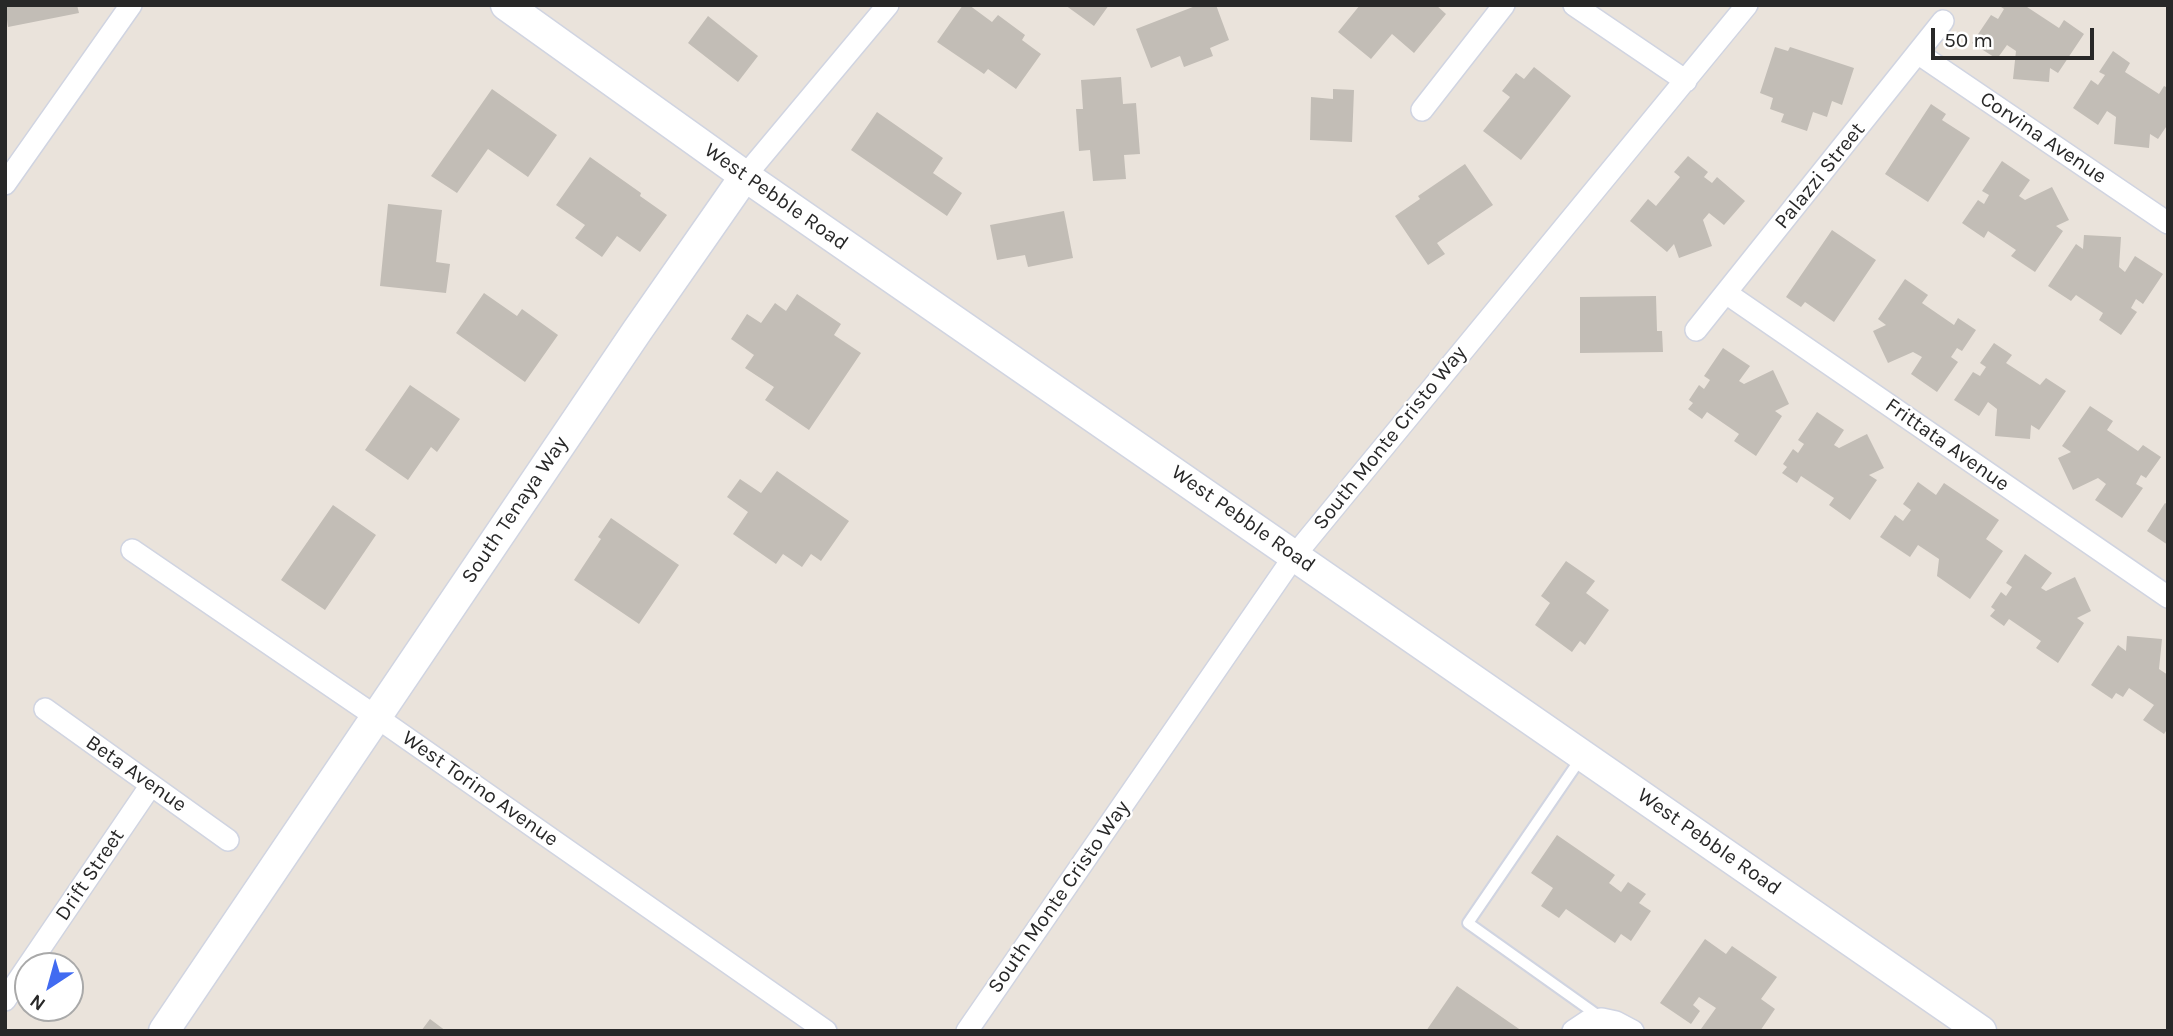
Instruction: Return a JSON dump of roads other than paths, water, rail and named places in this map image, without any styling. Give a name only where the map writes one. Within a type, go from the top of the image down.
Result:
[{"type":"street","points":[[5,184],[131,5]]},
{"type":"street","name":"West Pebble Road","points":[[506,5],[745,176],[1982,1031]]},
{"type":"street","name":"South Tenaya Way","points":[[163,1031],[745,176],[888,5]]},
{"type":"street","points":[[1422,110],[1504,5]]},
{"type":"street","points":[[1574,5],[1685,81]]},
{"type":"street","name":"South Monte Cristo Way","points":[[967,1031],[1295,555],[1747,5]]},
{"type":"street","name":"Palazzi Street","points":[[1696,330],[1943,21]]},
{"type":"street","name":"Corvina Avenue","points":[[1919,54],[2168,223]]},
{"type":"street","name":"Frittata Avenue","points":[[1726,293],[2168,597]]},
{"type":"street","name":"West Torino Avenue","points":[[132,550],[827,1031]]},
{"type":"street","name":"Beta Avenue","points":[[45,709],[228,840]]},
{"type":"street","name":"Drift Street","points":[[38,952],[151,785]]},
{"type":"street","points":[[1573,1031],[1588,1021],[1602,1019],[1616,1022],[1633,1031]]},
{"type":"lane","points":[[1583,754],[1468,923],[1550,979],[1602,1019]]}]
